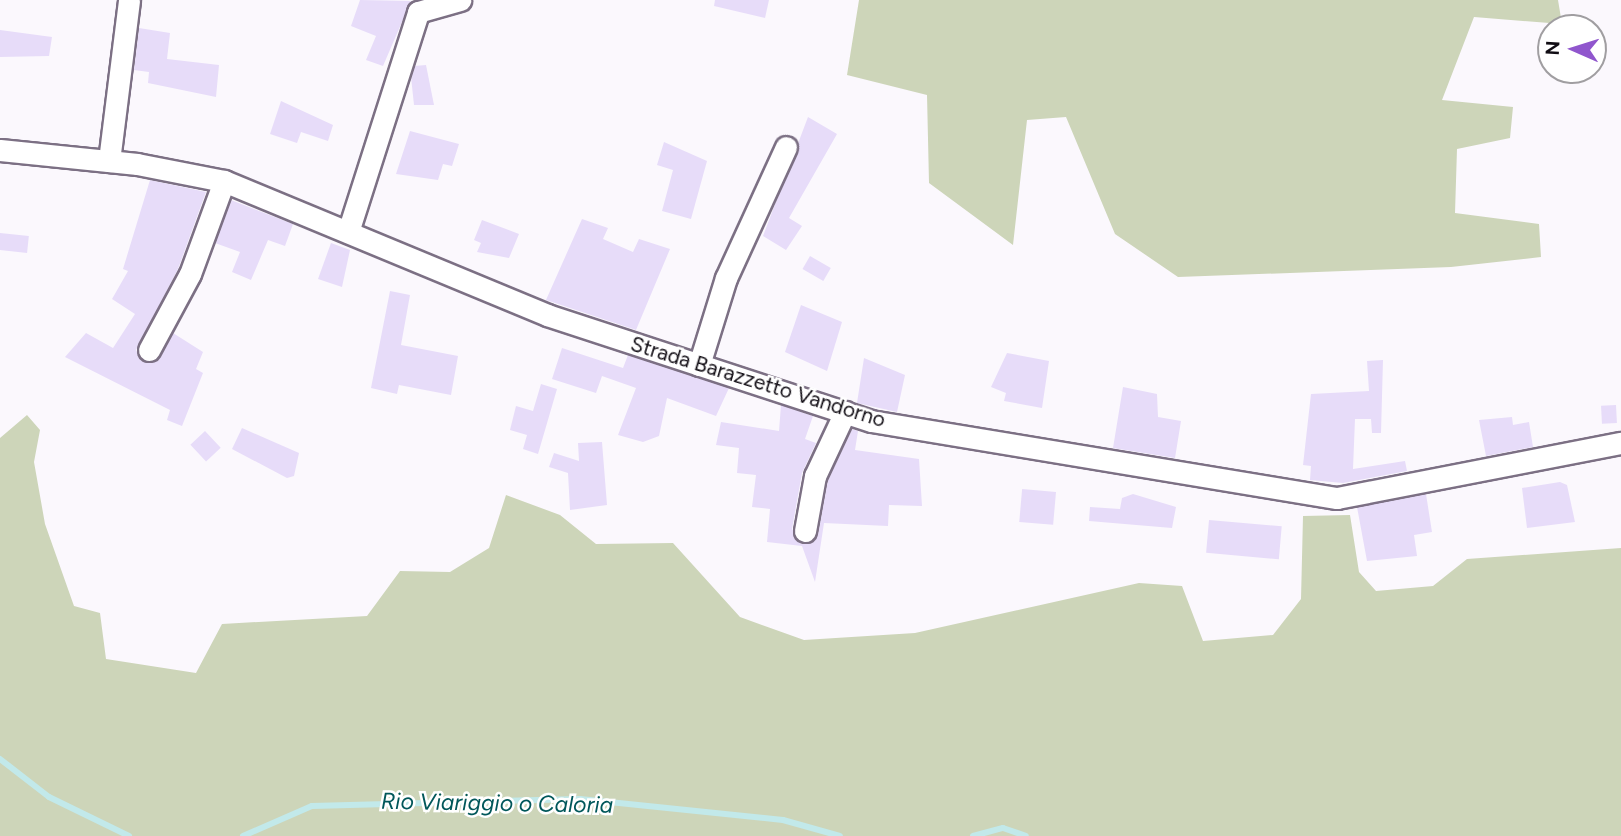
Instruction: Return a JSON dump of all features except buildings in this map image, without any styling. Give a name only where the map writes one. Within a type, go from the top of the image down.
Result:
[{"type":"street","points":[[109,161],[130,0]]},
{"type":"street","points":[[348,232],[418,12],[460,0]]},
{"type":"street","points":[[699,365],[726,278],[786,147]]},
{"type":"street","name":"Strada Barazzetto Vandorno","points":[[0,150],[109,161],[224,181],[547,315],[845,412],[1337,498],[1621,443]]},
{"type":"street","points":[[149,350],[190,274],[224,181]]},
{"type":"street","points":[[805,531],[814,476],[845,412]]},
{"type":"green space","points":[[859,0],[1558,0],[1560,14],[1537,14],[1537,22],[1474,17],[1442,100],[1513,107],[1510,138],[1457,149],[1455,213],[1539,224],[1541,257],[1451,267],[1178,277],[1115,234],[1066,117],[1027,120],[1013,245],[929,183],[927,95],[847,75]]},
{"type":"green space","points":[[27,415],[40,430],[34,462],[45,524],[74,606],[100,613],[106,659],[196,673],[222,624],[367,616],[400,571],[450,572],[489,548],[506,495],[560,515],[596,544],[673,543],[740,617],[804,640],[915,633],[1139,583],[1182,586],[1203,641],[1273,635],[1301,599],[1303,516],[1350,515],[1359,572],[1376,591],[1433,586],[1467,559],[1621,548],[1621,836],[0,836],[0,438]]},
{"type":"waterway","points":[[0,759],[49,797],[129,836]]},
{"type":"waterway","name":"Rio Viariggio o Caloria","points":[[243,836],[312,806],[580,799],[783,820],[840,836]]},
{"type":"waterway","name":"Rio Viariggio o Caloria","points":[[973,836],[1003,828],[1026,836]]}]
